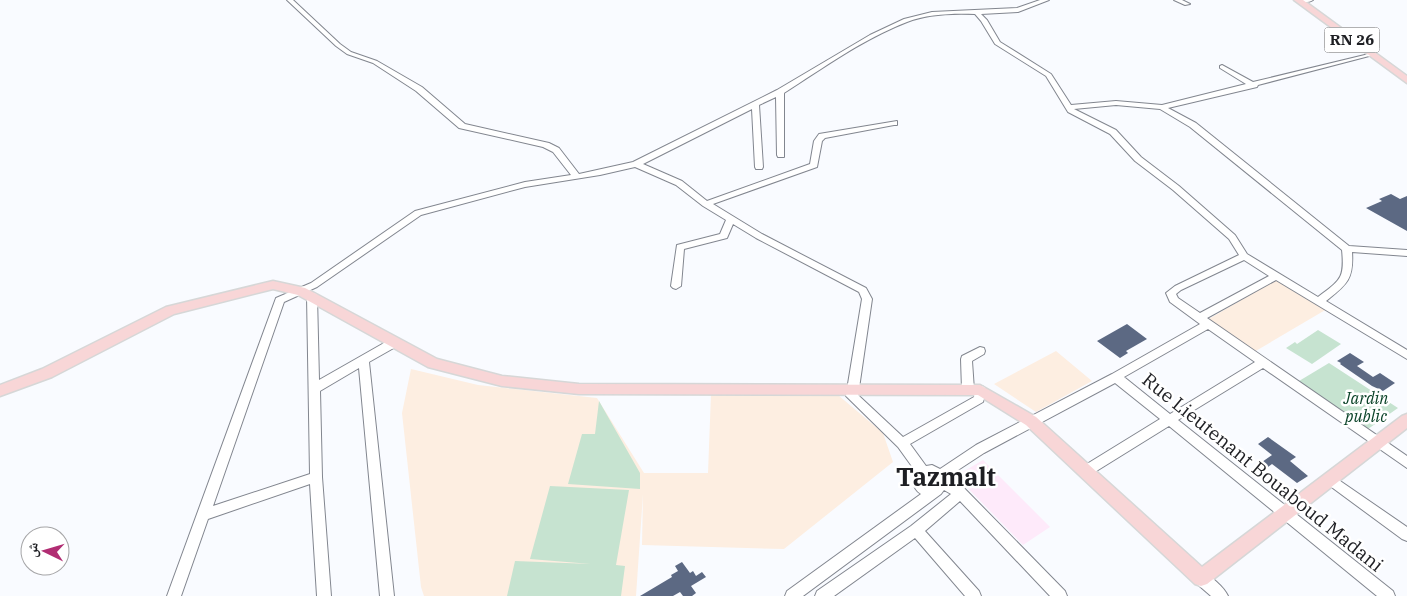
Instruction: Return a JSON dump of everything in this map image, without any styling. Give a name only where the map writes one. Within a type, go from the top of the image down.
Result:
[{"type":"main road","name":"RN 26","points":[[1298,0],[1407,80]]},
{"type":"main road","points":[[0,391],[46,373],[170,310],[274,285],[306,294],[433,363],[494,378],[579,389],[852,388],[974,390],[1031,421],[1201,578],[1407,420]]},
{"type":"street","points":[[290,0],[338,45],[349,53],[375,62],[419,89],[462,126],[518,137],[558,152],[576,176]]},
{"type":"street","points":[[174,596],[280,300],[306,294],[314,285],[418,213],[481,195],[600,173],[636,164],[780,92],[872,36],[906,20],[932,14],[1018,10],[1046,0]]},
{"type":"street","points":[[1177,0],[1187,4]]},
{"type":"street","points":[[1298,0],[1310,0]]},
{"type":"street","points":[[978,13],[997,44],[1049,75],[1069,107],[1113,132],[1138,159],[1176,188],[1232,237],[1244,256],[1407,354]]},
{"type":"street","points":[[1069,107],[1116,103],[1162,107],[1371,54]]},
{"type":"street","points":[[1222,67],[1254,85]]},
{"type":"street","points":[[780,92],[781,156]]},
{"type":"street","points":[[755,104],[759,167]]},
{"type":"street","points":[[1162,107],[1193,125],[1347,249],[1407,253]]},
{"type":"street","points":[[706,204],[814,165],[818,142],[822,136],[894,123]]},
{"type":"street","points":[[636,164],[679,183],[706,204],[731,219],[863,290],[866,299],[852,396],[902,443],[923,472]]},
{"type":"street","points":[[676,286],[680,247],[724,236],[731,219]]},
{"type":"street","points":[[1318,302],[1344,281],[1349,271],[1347,249]]},
{"type":"street","points":[[1244,256],[1178,288],[1171,293],[1174,300],[1407,463]]},
{"type":"street","points":[[792,596],[941,479],[1031,421],[1116,377],[1276,276]]},
{"type":"street","points":[[306,294],[324,596]]},
{"type":"street","points":[[312,389],[395,342]]},
{"type":"street","points":[[902,443],[979,398],[974,390],[966,359],[980,351]]},
{"type":"street","points":[[364,361],[388,596]]},
{"type":"street","points":[[1086,471],[1263,362]]},
{"type":"street","name":"Rue Lieutenant Bouaboud Madani","points":[[1116,377],[1388,596]]},
{"type":"street","points":[[941,479],[929,490],[920,484],[918,478],[923,472],[930,471],[961,493],[1060,596]]},
{"type":"street","points":[[203,515],[316,477]]},
{"type":"street","points":[[1330,479],[1407,535]]},
{"type":"street","points":[[822,596],[916,530],[961,493]]},
{"type":"street","points":[[916,530],[974,596]]},
{"type":"street","points":[[1201,578],[1221,596]]},
{"type":"shaded area","points":[[1277,279],[1327,309],[1254,352],[1207,320]]},
{"type":"shaded area","points":[[1056,351],[1092,381],[1036,412],[994,384]]},
{"type":"shaded area","points":[[411,369],[478,385],[597,398],[644,473],[708,473],[711,394],[838,395],[883,433],[893,462],[784,549],[642,545],[643,494],[636,596],[424,596],[421,587],[402,413]]},
{"type":"shaded area","points":[[983,460],[1050,527],[1023,545],[956,476]]},
{"type":"green space","points":[[1318,330],[1341,344],[1312,364],[1286,348],[1295,342],[1297,344]]},
{"type":"green space","name":"Jardin public","points":[[1329,363],[1398,408],[1368,429],[1299,381]]},
{"type":"green space","points":[[599,401],[640,473],[640,489],[568,484],[582,434],[595,434]]},
{"type":"green space","points":[[550,486],[629,490],[616,565],[625,566],[621,596],[507,596],[515,561],[591,564],[530,559]]},
{"type":"building","points":[[1391,194],[1400,199],[1407,196],[1407,231],[1366,208],[1382,201],[1379,199]]},
{"type":"building","points":[[1127,324],[1147,339],[1126,351],[1128,353],[1120,358],[1097,341]]},
{"type":"building","points":[[1350,353],[1364,362],[1357,366],[1373,377],[1380,373],[1395,383],[1383,391],[1372,386],[1337,361]]},
{"type":"building","points":[[1268,437],[1296,457],[1290,461],[1308,476],[1297,483],[1272,464],[1268,467],[1262,462],[1272,455],[1258,444]]},
{"type":"building","points":[[682,562],[690,573],[693,571],[696,576],[702,572],[706,577],[691,586],[696,593],[692,596],[683,596],[680,592],[673,596],[640,596],[672,577],[671,575],[678,571],[675,566]]},
{"type":"district","name":"Tazmalt","points":[[946,477]]}]
